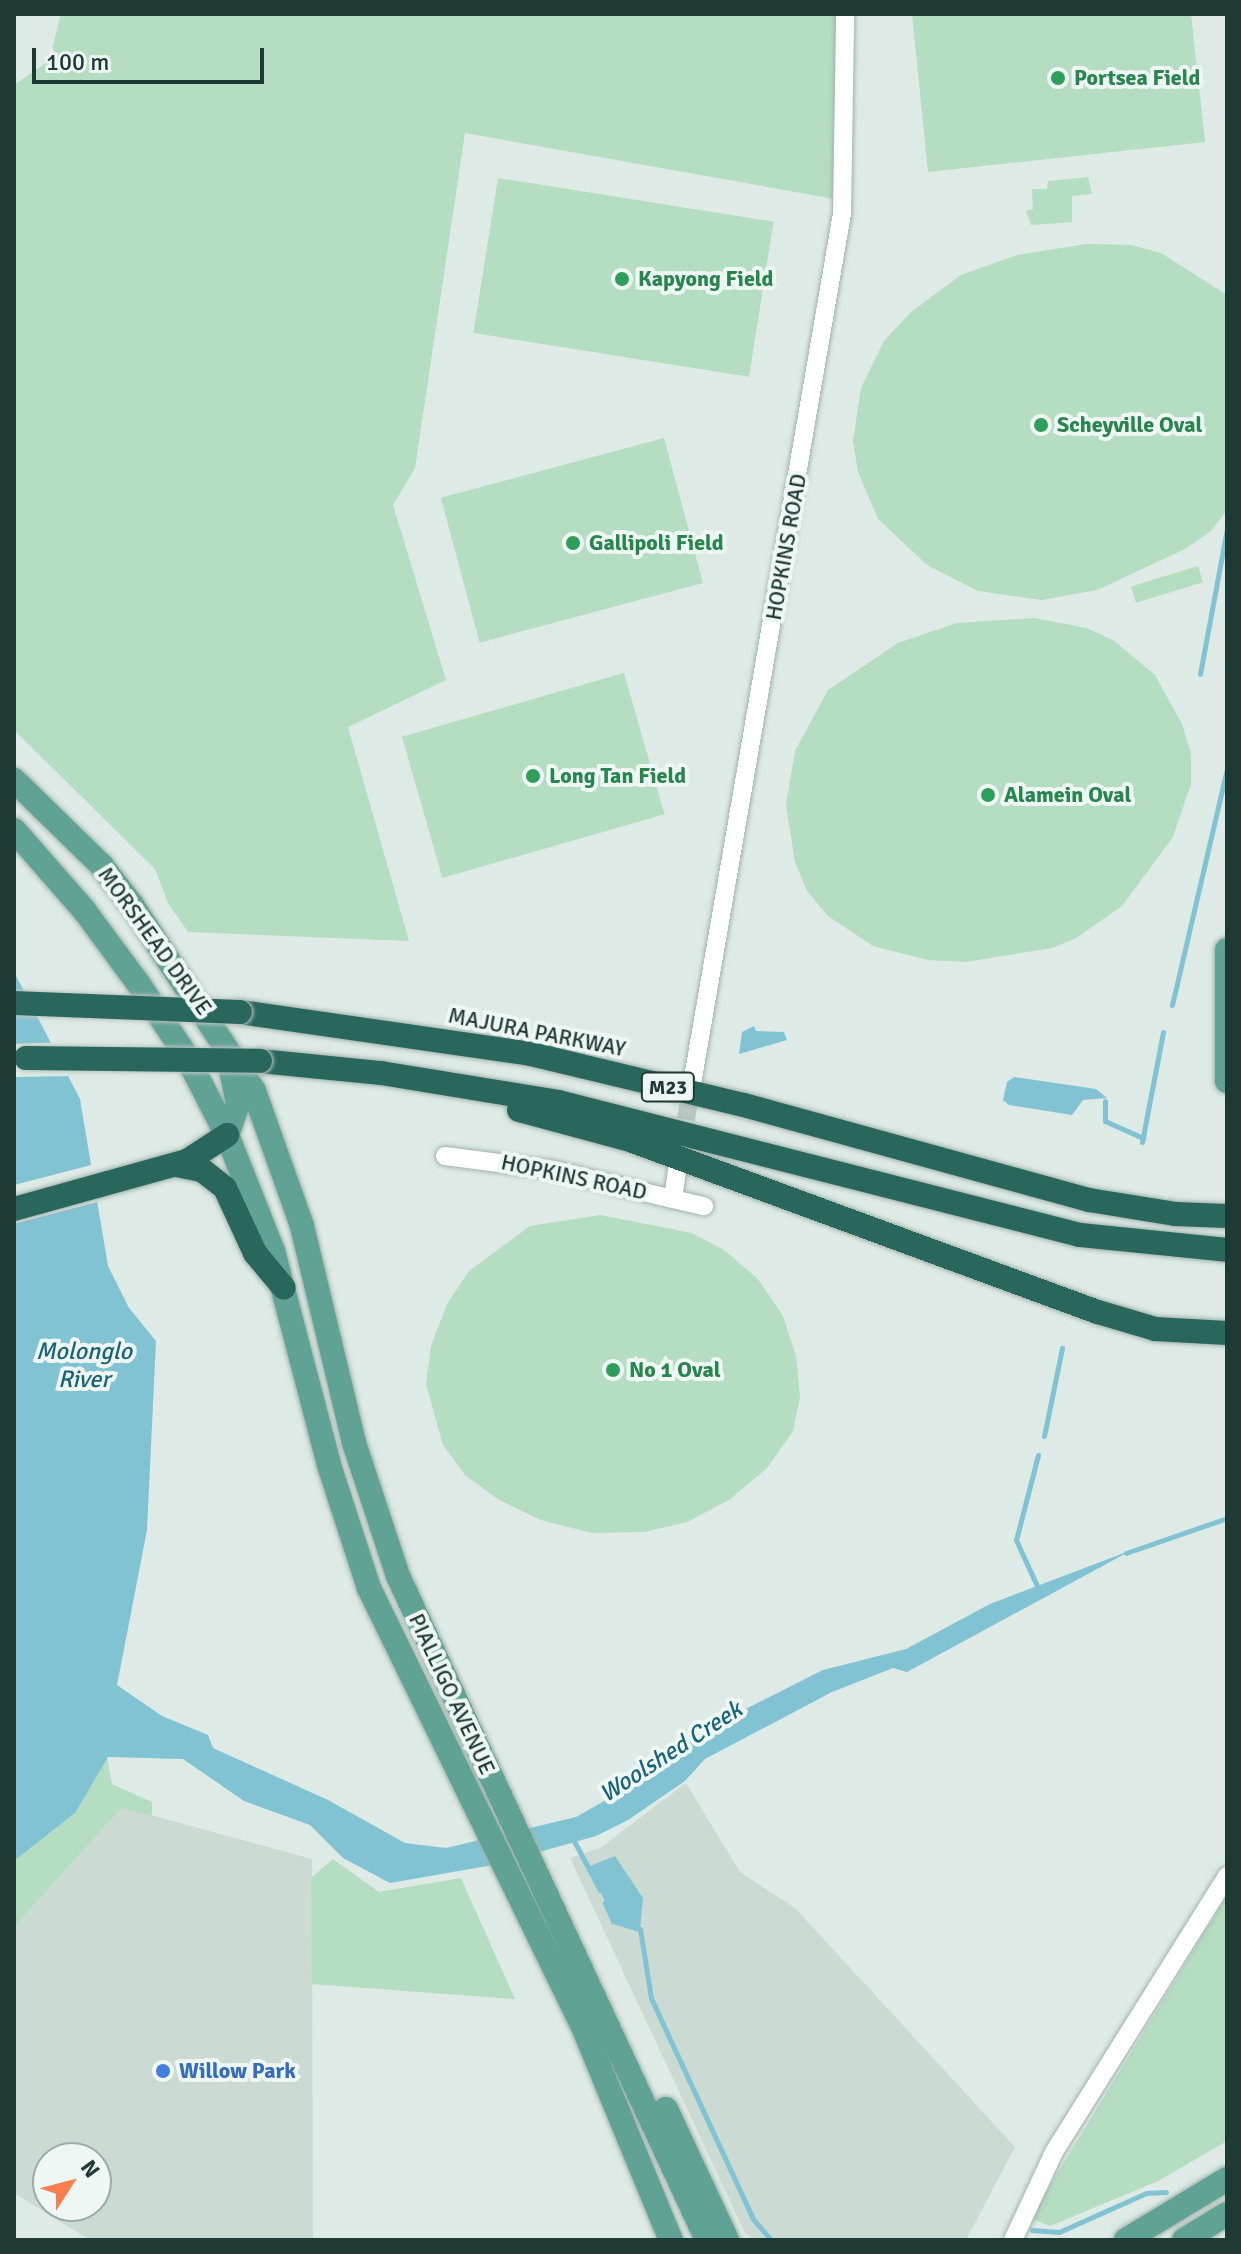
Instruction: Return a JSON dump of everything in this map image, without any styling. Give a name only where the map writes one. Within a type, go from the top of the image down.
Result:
[{"type":"highway","name":"MAJURA PARKWAY","points":[[14,1003],[240,1012],[531,1054],[744,1105],[1089,1200],[1175,1214],[1227,1216]]},
{"type":"highway","name":"M23","points":[[14,1059],[260,1061],[381,1073],[608,1113],[1080,1235],[1227,1250]]},
{"type":"highway","points":[[381,1073],[630,1140],[1141,1326],[1227,1333]]},
{"type":"highway","points":[[14,1209],[176,1165],[210,1149],[227,1135]]},
{"type":"highway","points":[[176,1165],[202,1170],[225,1188],[255,1253],[284,1288]]},
{"type":"main road","name":"MORSHEAD DRIVE","points":[[14,780],[102,866],[223,1036],[268,1122]]},
{"type":"main road","name":"MORSHEAD DRIVE","points":[[14,830],[119,957],[187,1057],[239,1160]]},
{"type":"main road","points":[[1227,950],[1227,1081]]},
{"type":"main road","points":[[223,1036],[238,1096],[227,1135]]},
{"type":"main road","name":"PIALLIGO AVENUE","points":[[268,1122],[302,1226],[378,1519],[434,1661],[552,1902],[707,2240]]},
{"type":"main road","name":"PIALLIGO AVENUE","points":[[239,1160],[284,1288],[360,1564],[387,1631],[465,1782],[581,2022],[671,2240]]},
{"type":"main road","points":[[590,1984],[657,2092],[727,2240]]},
{"type":"main road","points":[[1126,2240],[1227,2179]]},
{"type":"main road","points":[[1184,2240],[1227,2214]]},
{"type":"street","name":"HOPKINS ROAD","points":[[693,1078],[842,214],[845,14]]},
{"type":"street","name":"HOPKINS ROAD","points":[[445,1156],[553,1170],[673,1199],[677,1170]]},
{"type":"street","points":[[673,1199],[704,1206]]},
{"type":"street","points":[[1017,2238],[1054,2152],[1227,1876]]},
{"type":"shaded area","points":[[686,1783],[740,1872],[795,1908],[1015,2147],[966,2240],[754,2240],[745,2233],[570,1858],[600,1848]]},
{"type":"shaded area","name":"Willow Park","points":[[121,1807],[312,1859],[313,2240],[90,2240],[61,2222],[112,2222],[112,2142],[32,2142],[32,2204],[14,2193],[14,1927]]},
{"type":"green space","points":[[61,14],[836,14],[835,199],[465,133],[415,468],[393,505],[446,680],[348,727],[409,941],[188,932],[168,903],[155,869],[14,730],[14,85],[49,61]]},
{"type":"green space","name":"Portsea Field","points":[[912,14],[1191,14],[1205,142],[928,172]]},
{"type":"green space","points":[[1088,177],[1092,194],[1072,196],[1072,222],[1031,225],[1026,211],[1033,209],[1032,189],[1047,189],[1048,181]]},
{"type":"green space","name":"Kapyong Field","points":[[498,178],[774,222],[749,377],[473,333]]},
{"type":"green space","name":"Scheyville Oval","points":[[1086,244],[1131,245],[1161,253],[1227,295],[1227,510],[1211,531],[1185,549],[1097,590],[1041,600],[978,591],[927,565],[878,519],[858,472],[853,441],[861,388],[884,341],[910,313],[961,275],[1017,255]]},
{"type":"green space","name":"Gallipoli Field","points":[[664,438],[703,583],[480,643],[441,498]]},
{"type":"green space","points":[[1198,566],[1203,582],[1136,603],[1131,586]]},
{"type":"green space","name":"Alamein Oval","points":[[1034,618],[1086,628],[1113,640],[1155,675],[1182,724],[1191,754],[1191,784],[1173,837],[1122,906],[1076,938],[1052,948],[966,962],[928,960],[873,946],[828,916],[807,891],[795,862],[786,805],[795,751],[828,690],[898,643],[957,623]]},
{"type":"green space","name":"Long Tan Field","points":[[624,673],[665,814],[442,878],[402,737]]},
{"type":"green space","name":"No 1 Oval","points":[[600,1215],[692,1233],[724,1250],[758,1279],[783,1316],[796,1356],[800,1397],[793,1431],[767,1468],[729,1500],[687,1522],[644,1532],[592,1533],[541,1520],[499,1500],[465,1475],[443,1445],[426,1384],[431,1346],[447,1304],[469,1271],[530,1226]]},
{"type":"green space","points":[[107,1757],[112,1784],[152,1802],[152,1816],[121,1808],[14,1927],[14,1861],[75,1813]]},
{"type":"green space","points":[[333,1859],[379,1892],[461,1878],[515,1999],[312,1984],[311,1878]]},
{"type":"green space","points":[[1227,1896],[1227,2141],[1158,2181],[1050,2226],[1030,2218]]},
{"type":"water","name":"Molonglo River","points":[[14,972],[80,1099],[108,1266],[129,1308],[156,1341],[147,1530],[117,1685],[162,1716],[208,1735],[213,1748],[328,1800],[405,1843],[446,1848],[576,1817],[636,1783],[674,1745],[823,1670],[906,1649],[990,1604],[1132,1550],[907,1672],[893,1668],[832,1692],[705,1759],[685,1781],[628,1820],[596,1836],[493,1865],[390,1883],[343,1858],[310,1825],[244,1801],[183,1759],[108,1757],[75,1813],[14,1861]]},
{"type":"water","points":[[754,1026],[756,1031],[784,1032],[787,1040],[739,1054],[742,1032]]},
{"type":"water","points":[[1014,1077],[1096,1089],[1107,1098],[1083,1100],[1072,1115],[1009,1105],[1003,1100],[1007,1082]]},
{"type":"water","points":[[615,1856],[643,1898],[640,1929],[636,1931],[613,1921],[590,1866]]},
{"type":"pier","points":[[58,1043],[74,1076],[14,1077],[14,1044]]},
{"type":"pier","points":[[95,1164],[101,1201],[14,1224],[14,1185]]},
{"type":"waterway","points":[[1200,674],[1227,529]]},
{"type":"waterway","points":[[1172,1005],[1227,769]]},
{"type":"waterway","points":[[1142,1142],[1163,1032]]},
{"type":"waterway","points":[[1105,1101],[1105,1121],[1143,1138]]},
{"type":"waterway","points":[[1044,1436],[1062,1348]]},
{"type":"waterway","points":[[1038,1455],[1016,1540],[1039,1590]]},
{"type":"waterway","name":"Woolshed Creek","points":[[1126,1553],[1227,1518]]},
{"type":"waterway","points":[[573,1839],[600,1890]]},
{"type":"waterway","points":[[605,1903],[613,1921],[640,1929],[651,1998],[753,2219],[771,2240]]},
{"type":"waterway","points":[[1032,2230],[1059,2232],[1146,2193],[1166,2192]]},
{"type":"tunnel","points":[[681,1146],[693,1080]]},
{"type":"place","name":"Portsea Field","points":[[1058,78]]},
{"type":"place","name":"Kapyong Field","points":[[622,279]]},
{"type":"place","name":"Scheyville Oval","points":[[1041,425]]},
{"type":"place","name":"Gallipoli Field","points":[[573,543]]},
{"type":"place","name":"Long Tan Field","points":[[533,776]]},
{"type":"place","name":"Alamein Oval","points":[[988,795]]},
{"type":"place","name":"No 1 Oval","points":[[613,1370]]},
{"type":"place","name":"Willow Park","points":[[163,2071]]}]
